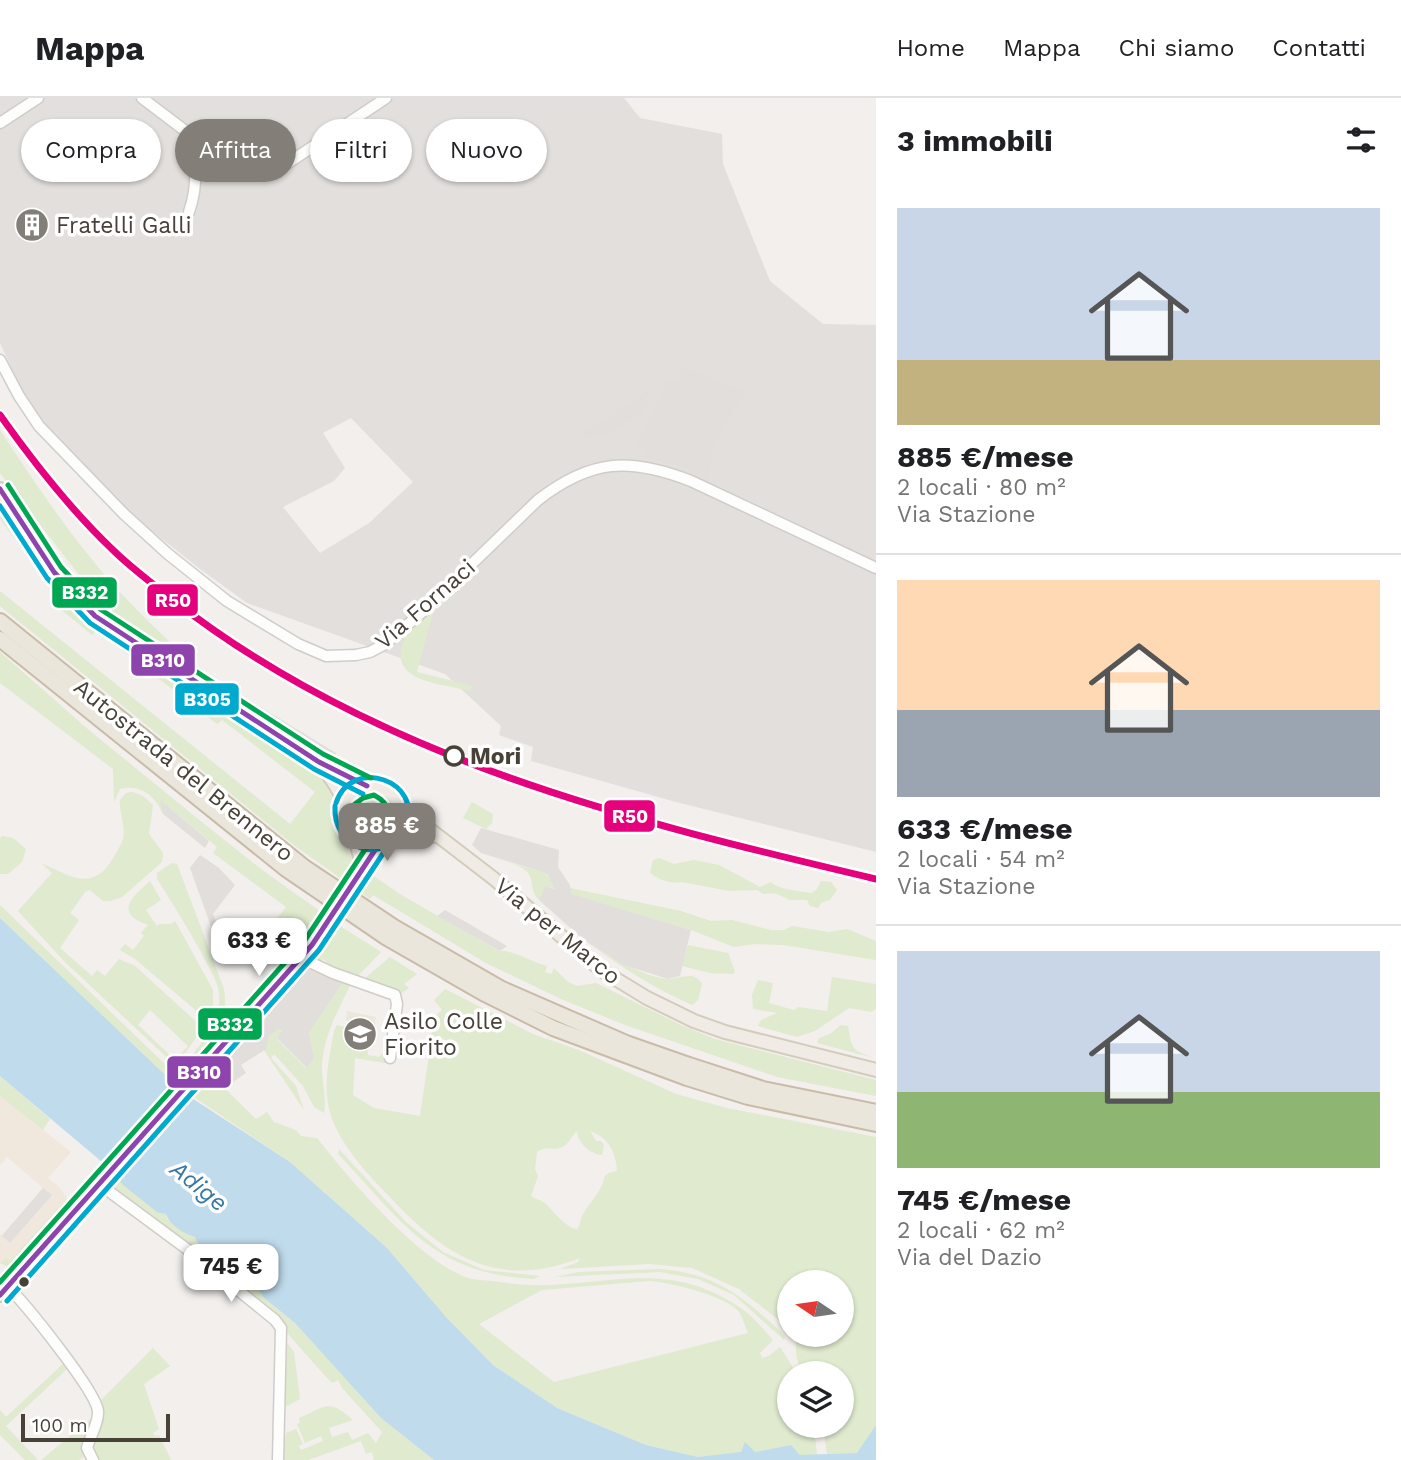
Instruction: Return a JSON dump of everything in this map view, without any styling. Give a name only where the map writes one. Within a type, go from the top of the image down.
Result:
[{"type":"highway","name":"Autostrada del Brennero","points":[[0,621],[304,867],[394,928],[502,989],[626,1043],[689,1065],[763,1089],[876,1111]]},
{"type":"highway","name":"Autostrada del Brennero","points":[[0,639],[286,869],[387,939],[483,993],[553,1028],[699,1082],[748,1097],[876,1124]]},
{"type":"main road","points":[[0,489],[52,572],[73,597],[95,616],[319,762],[367,786],[384,788],[391,793],[398,805],[396,826],[363,868],[320,935],[4,1290]]},
{"type":"main road","points":[[319,762],[337,788],[344,807],[345,822],[354,835],[363,868]]},
{"type":"main road","points":[[344,807],[352,793],[367,786]]},
{"type":"main road","name":"Via per Marco","points":[[398,805],[493,878],[601,970],[647,998],[724,1032],[876,1070]]},
{"type":"main road","name":"Via per Marco","points":[[385,837],[400,832],[417,833],[446,842]]},
{"type":"main road","points":[[354,835],[368,841],[385,837]]},
{"type":"street","points":[[0,123],[38,98]]},
{"type":"street","points":[[142,98],[175,124]]},
{"type":"street","points":[[296,157],[386,98]]},
{"type":"street","points":[[189,212],[196,182]]},
{"type":"street","name":"Via Fornaci","points":[[0,360],[39,426],[130,520],[227,601],[298,645],[326,656],[362,654],[385,644],[420,614],[538,500],[559,484],[582,472],[603,467],[622,465],[661,469],[876,568]]},
{"type":"street","points":[[301,958],[333,973],[395,995],[397,1004],[390,1058]]},
{"type":"street","points":[[101,1182],[275,1320],[281,1328],[278,1460]]},
{"type":"street","points":[[4,1290],[19,1297],[65,1357],[96,1406],[97,1418],[87,1448],[93,1460]]},
{"type":"shaded area","points":[[0,98],[624,98],[640,118],[722,134],[723,164],[770,281],[823,324],[876,325],[876,852],[676,802],[531,761],[533,747],[499,735],[501,726],[445,674],[247,603],[128,512],[31,410],[0,343]],"holes":[[[351,418],[413,482],[369,523],[320,553],[283,507],[334,481],[345,468],[323,433]]]},
{"type":"shaded area","points":[[683,367],[745,392],[712,450],[709,480],[681,466],[641,457],[645,448],[637,445],[668,379],[676,382]]},
{"type":"shaded area","points":[[650,390],[652,393],[646,398],[647,406],[641,410],[642,413],[606,436],[603,433],[597,438],[595,435],[588,439],[584,433]]},
{"type":"shaded area","points":[[252,702],[336,753],[334,759],[249,705]]},
{"type":"shaded area","points":[[160,800],[209,841],[205,848],[163,814]]},
{"type":"shaded area","points":[[481,828],[559,850],[558,867],[570,885],[571,894],[691,930],[680,976],[668,979],[624,965],[585,941],[539,900],[545,886],[555,889],[548,875],[481,853],[472,845]]},
{"type":"shaded area","points":[[200,855],[219,868],[235,885],[213,914],[228,953],[222,957],[190,868]]},
{"type":"shaded area","points":[[445,910],[507,946],[500,951],[437,916]]},
{"type":"shaded area","points":[[305,968],[343,982],[309,1032],[314,1058],[307,1068],[277,1038],[282,1031],[279,1029],[269,1036],[266,1049],[241,1065],[246,1073],[224,1088],[204,1069]]},
{"type":"shaded area","name":"Asilo Colle Fiorito","points":[[347,1011],[376,1017],[371,1042],[363,1040],[361,1046],[346,1043],[349,1029]]},
{"type":"shaded area","points":[[0,1096],[71,1152],[48,1178],[59,1187],[71,1204],[18,1265],[8,1267],[0,1263],[0,1234],[2,1235],[43,1188],[7,1157],[0,1165]]},
{"type":"shaded area","points":[[43,1188],[52,1195],[10,1243],[2,1236]]},
{"type":"green space","points":[[0,430],[59,517],[98,567],[137,610],[208,678],[92,599],[90,589],[0,473]]},
{"type":"green space","points":[[0,509],[49,579],[78,613],[321,773],[332,797],[334,826],[348,848],[353,862],[403,896],[499,951],[511,952],[547,966],[545,972],[551,974],[554,968],[568,982],[577,986],[596,983],[715,1039],[876,1080],[876,1096],[777,1077],[625,1025],[561,999],[486,963],[373,895],[370,899],[295,846],[0,606],[0,591],[290,824],[315,792],[222,720],[217,724],[97,631],[92,635],[52,602],[57,595],[0,519]]},
{"type":"green space","points":[[465,580],[467,582],[433,613],[417,672],[473,686],[470,691],[416,677],[407,671],[402,661],[401,649],[407,633]]},
{"type":"green space","points":[[0,652],[90,731],[203,823],[324,914],[313,930],[306,930],[289,918],[275,935],[291,948],[279,963],[257,943],[286,907],[213,853],[217,847],[161,801],[163,814],[156,802],[146,793],[128,788],[120,789],[114,802],[113,769],[0,683]]},
{"type":"green space","points":[[371,791],[386,797],[392,812],[386,827],[371,833],[356,827],[350,812],[356,797]]},
{"type":"green space","points":[[126,793],[143,796],[153,805],[149,834],[163,853],[162,862],[122,897],[103,901],[90,890],[85,892],[70,913],[79,920],[60,948],[92,976],[97,970],[105,976],[119,959],[135,966],[203,1028],[177,1064],[64,961],[18,911],[52,873],[41,863],[77,878],[86,879],[102,872],[123,839],[120,800]],"holes":[[[150,1010],[188,1046],[175,1060],[138,1025]]]},
{"type":"green space","points":[[472,802],[493,814],[492,823],[486,829],[463,818]]},
{"type":"green space","points":[[2,836],[13,838],[26,849],[22,862],[8,874],[0,874]]},
{"type":"green space","points":[[493,858],[543,872],[557,889],[545,886],[539,900],[525,870]]},
{"type":"green space","points":[[659,858],[674,864],[694,860],[719,865],[760,887],[771,882],[784,888],[812,893],[821,881],[831,882],[837,890],[830,900],[821,903],[818,908],[810,906],[807,900],[790,900],[775,893],[763,894],[757,890],[729,891],[670,882],[650,873],[653,860]]},
{"type":"green space","points":[[172,863],[177,864],[224,989],[225,1000],[224,1017],[219,1032],[203,1055],[200,1052],[193,1059],[196,1063],[175,1084],[177,1087],[0,918],[0,905],[176,1075],[208,1035],[214,1033],[212,1024],[218,1012],[219,997],[211,971],[157,879],[157,873]]},
{"type":"green space","points":[[150,881],[161,900],[146,910],[157,926],[175,921],[213,990],[213,1005],[206,1013],[198,1012],[135,959],[120,950],[125,944],[133,950],[144,936],[141,933],[148,925],[131,915],[129,905]]},
{"type":"green space","points":[[570,888],[681,911],[711,921],[732,920],[771,930],[784,930],[792,926],[829,932],[847,929],[876,941],[876,960],[783,945],[755,944],[734,947],[691,930],[570,894]]},
{"type":"green space","points":[[337,924],[381,952],[357,977],[334,969],[323,959],[321,962],[313,958]]},
{"type":"green space","points":[[688,945],[728,953],[735,972],[710,973],[682,966]]},
{"type":"green space","points":[[594,947],[629,966],[658,977],[695,977],[702,984],[698,1000],[692,1005],[666,992]]},
{"type":"green space","points":[[390,957],[417,974],[404,984],[409,988],[402,993],[364,979]]},
{"type":"green space","points":[[305,968],[351,984],[326,1042],[322,1069],[324,1113],[314,1107],[303,1086],[274,1054],[271,1058],[296,1086],[304,1110],[264,1050],[269,1036],[279,1029],[282,1032],[277,1039],[306,1068],[314,1058],[309,1032]]},
{"type":"green space","points":[[832,977],[876,984],[876,1008],[872,1012],[849,1008],[815,1031],[797,1037],[758,1026],[761,1020],[777,1013],[753,1009],[752,995],[758,980],[773,983],[769,1003],[794,1010],[798,1007],[827,1011]]},
{"type":"green space","points":[[445,989],[533,1034],[581,1051],[676,1094],[727,1108],[876,1137],[876,1425],[858,1453],[827,1454],[825,1438],[854,1438],[854,1361],[798,1361],[796,1348],[854,1348],[854,1270],[777,1270],[777,1319],[739,1289],[692,1268],[649,1264],[560,1269],[578,1262],[580,1258],[549,1267],[520,1270],[494,1268],[470,1260],[426,1232],[376,1182],[346,1146],[331,1116],[327,1084],[334,1031],[337,1025],[349,1028],[346,1043],[361,1046],[362,1040],[367,1041],[368,1055],[379,1057],[387,1050],[385,1063],[355,1058],[353,1095],[374,1108],[420,1116],[429,1040],[434,1017],[442,1010],[434,1000]],"holes":[[[577,1131],[582,1144],[602,1155],[604,1145],[601,1141],[596,1141],[590,1131],[602,1137],[613,1152],[617,1171],[606,1175],[577,1229],[531,1196],[538,1176],[535,1169],[537,1152],[563,1147]]]},
{"type":"green space","points":[[841,1025],[848,1026],[854,1048],[874,1058],[817,1043],[819,1038],[830,1034]]},
{"type":"green space","points":[[204,1068],[256,1119],[267,1112],[274,1122],[296,1130],[301,1136],[317,1138],[366,1196],[407,1237],[449,1269],[468,1278],[532,1285],[650,1278],[708,1290],[739,1307],[773,1340],[760,1353],[762,1358],[781,1348],[789,1361],[777,1361],[777,1438],[815,1438],[817,1455],[800,1455],[791,1445],[755,1452],[698,1457],[646,1445],[557,1408],[493,1365],[446,1317],[387,1248],[290,1162],[185,1091]],"holes":[[[649,1281],[683,1287],[733,1306],[739,1312],[748,1333],[554,1382],[479,1324],[542,1290]]]},
{"type":"green space","points":[[0,1076],[50,1119],[43,1130],[0,1096]]},
{"type":"green space","points":[[339,1149],[406,1222],[443,1252],[484,1270],[540,1276],[534,1279],[499,1275],[469,1267],[444,1255],[422,1240],[382,1202],[338,1154]]},
{"type":"green space","points":[[117,1176],[123,1185],[166,1214],[167,1219],[227,1259],[240,1278],[257,1286],[263,1297],[295,1323],[381,1418],[434,1460],[374,1460],[372,1452],[366,1454],[361,1441],[308,1460],[282,1460],[286,1433],[296,1429],[303,1444],[299,1446],[301,1450],[323,1441],[321,1436],[305,1443],[297,1424],[300,1423],[299,1418],[327,1406],[338,1409],[353,1420],[329,1428],[332,1437],[348,1432],[352,1440],[368,1433],[376,1443],[382,1432],[342,1388],[338,1380],[332,1383],[251,1295],[217,1265],[108,1186]]},
{"type":"green space","points":[[61,1205],[69,1207],[18,1265],[8,1267],[0,1263],[6,1258],[10,1261]]},
{"type":"green space","points":[[659,1269],[696,1275],[739,1297],[777,1328],[777,1334],[734,1295],[698,1279],[660,1272],[555,1277],[579,1272]]},
{"type":"green space","points":[[285,1340],[294,1352],[300,1399],[281,1409]]},
{"type":"green space","points":[[153,1348],[170,1366],[144,1384],[159,1429],[153,1433],[155,1436],[159,1435],[171,1460],[98,1460],[92,1448],[99,1402]]},
{"type":"green space","points":[[63,1364],[67,1369],[6,1426],[38,1460],[25,1460],[0,1435],[0,1410],[6,1417]]},
{"type":"green space","points":[[92,1418],[83,1447],[85,1456],[79,1460],[41,1460]]},
{"type":"water","name":"Adige","points":[[0,918],[184,1093],[290,1162],[387,1248],[446,1317],[493,1365],[557,1408],[646,1445],[698,1457],[741,1452],[745,1442],[755,1452],[791,1445],[800,1455],[857,1453],[876,1425],[876,1460],[434,1460],[381,1418],[295,1323],[263,1297],[257,1286],[240,1278],[228,1268],[226,1259],[204,1249],[195,1237],[174,1225],[166,1214],[157,1212],[123,1185],[108,1167],[0,1076]]},
{"type":"transit line","name":"R50","points":[[0,415],[67,502],[127,563],[173,600],[251,655],[334,703],[420,743],[508,777],[599,807],[783,857],[876,879]]},
{"type":"transit line","name":"B332","points":[[8,485],[61,567],[100,609],[323,754],[371,778]]},
{"type":"transit line","name":"B310","points":[[0,489],[54,572],[95,616],[319,762],[367,786]]},
{"type":"transit line","name":"B305","points":[[0,506],[47,578],[90,623],[314,769],[363,794]]},
{"type":"transit line","name":"B305","points":[[335,806],[336,821],[342,834],[351,843],[362,848],[374,850],[386,847],[397,839],[405,826],[408,810],[405,797],[396,787],[384,780],[356,780],[344,788],[336,803]]},
{"type":"transit line","name":"B332","points":[[354,806],[355,820],[368,831],[378,830],[387,821],[387,807],[374,795],[355,804]]},
{"type":"transit line","name":"B332","points":[[0,1282],[305,940],[376,833]]},
{"type":"transit line","name":"B310","points":[[0,1295],[312,945],[383,838]]},
{"type":"transit line","name":"B305","points":[[7,1301],[319,950],[390,843]]},
{"type":"place","name":"Fratelli Galli","points":[[32,225]]},
{"type":"place","name":"Mori","points":[[454,756]]},
{"type":"place","name":"Asilo Colle Fiorito","points":[[360,1034]]}]
